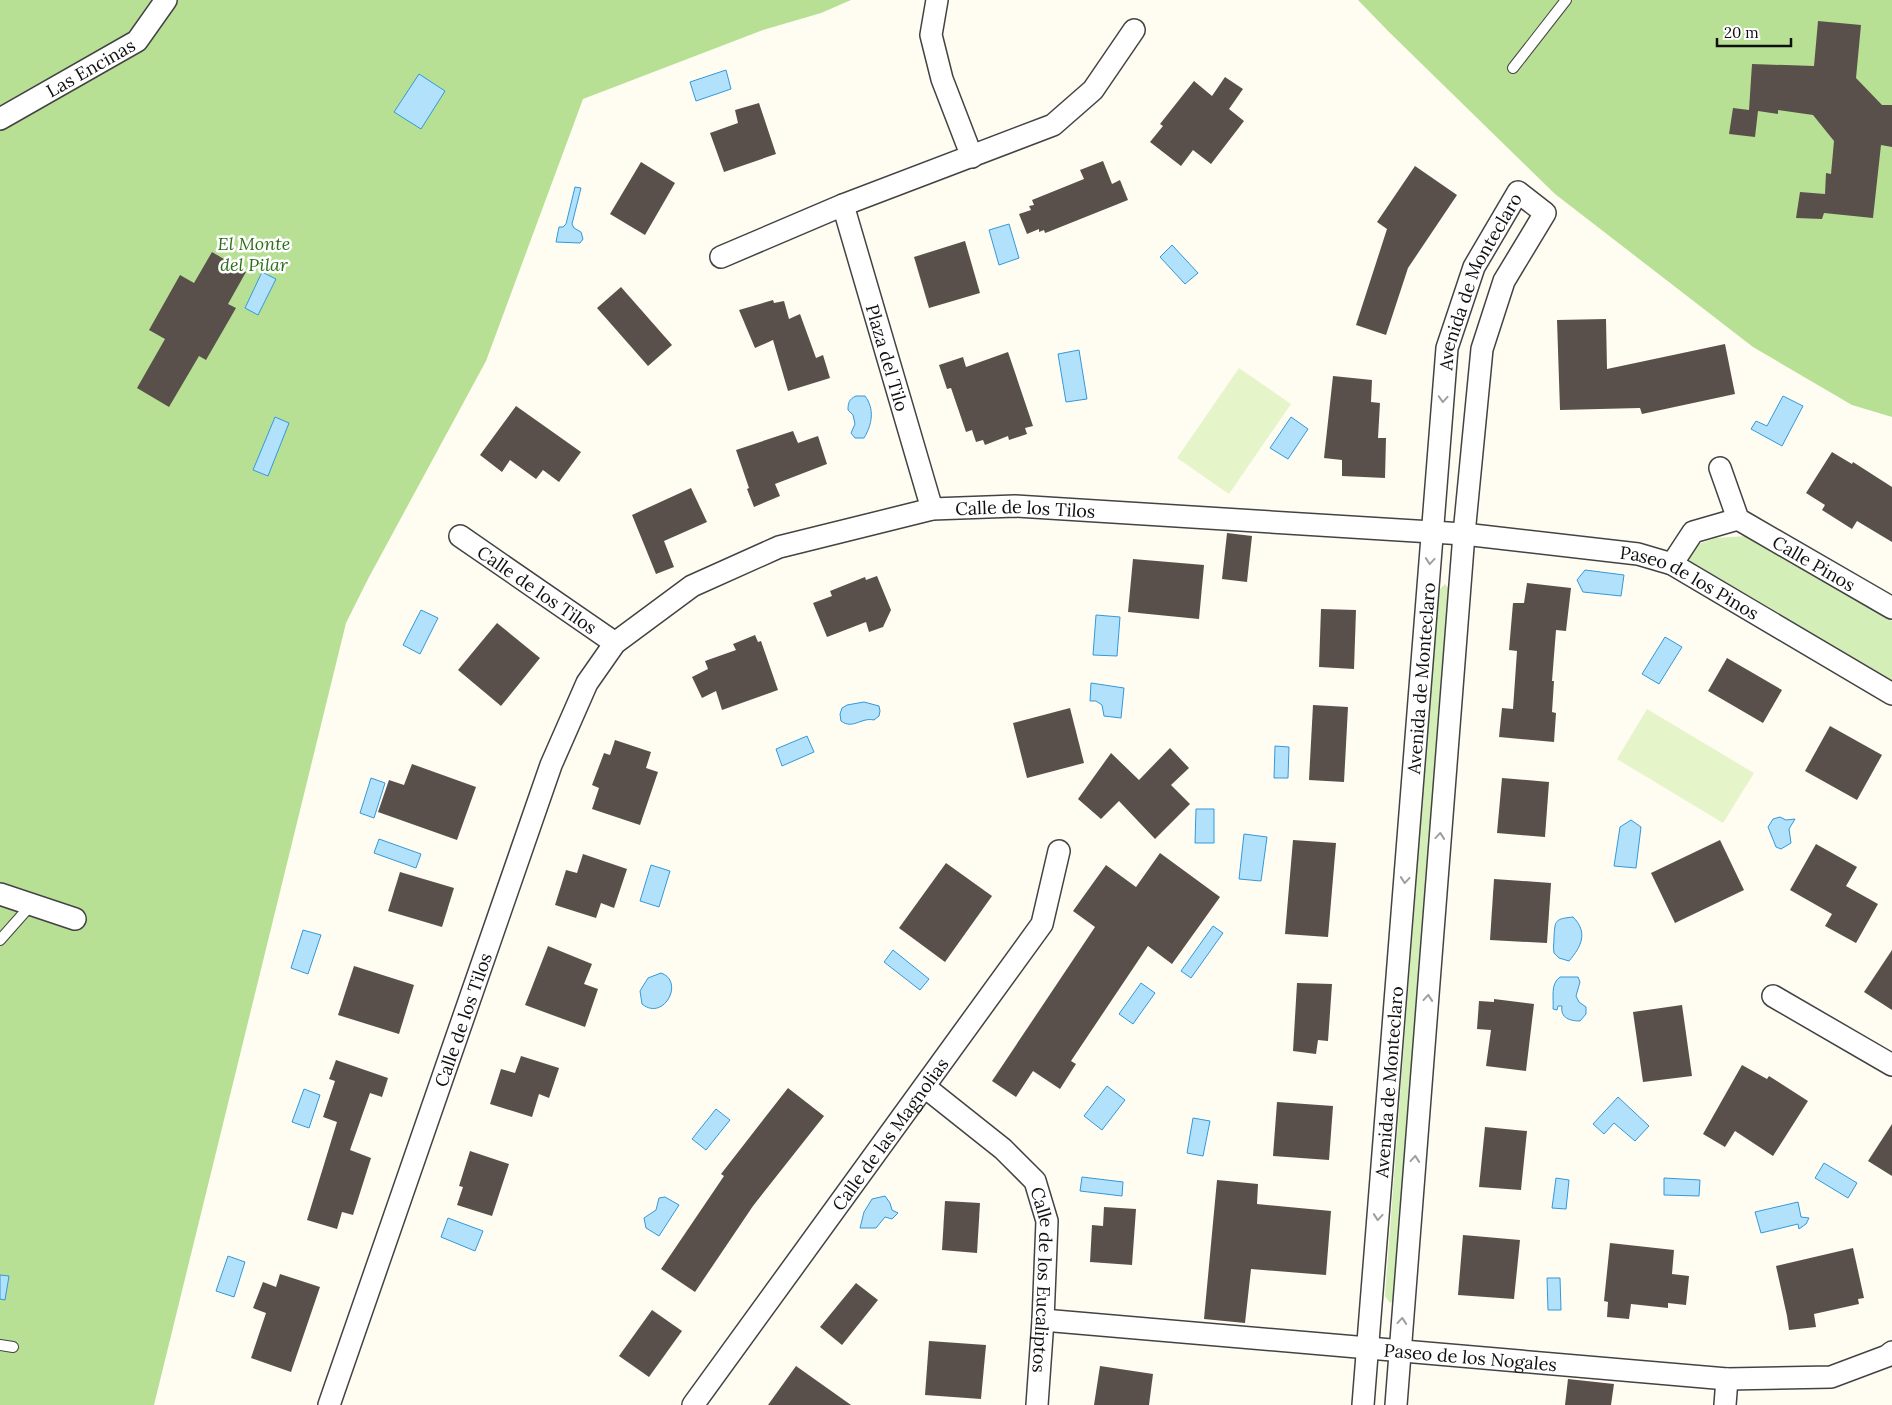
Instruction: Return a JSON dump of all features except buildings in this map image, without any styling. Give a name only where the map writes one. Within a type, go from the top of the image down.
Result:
[{"type":"street","name":"Las Encinas","points":[[0,119],[137,41],[166,0]]},
{"type":"street","points":[[937,0],[931,35],[942,79],[972,157]]},
{"type":"street","points":[[721,258],[843,205],[1053,126],[1092,90],[1134,30]]},
{"type":"street","name":"Avenida de Monteclaro","points":[[1363,1405],[1447,348],[1474,267],[1518,192],[1545,213],[1504,281],[1482,348],[1464,534],[1396,1405]]},
{"type":"street","name":"Plaza del Tilo","points":[[843,205],[932,509]]},
{"type":"street","points":[[1672,564],[1693,532],[1738,519],[1720,468]]},
{"type":"street","name":"Calle de los Tilos","points":[[329,1405],[552,765],[587,682],[615,643],[692,586],[779,548],[932,509],[1015,506],[1464,534]]},
{"type":"street","name":"Calle Pinos","points":[[1738,519],[1892,608]]},
{"type":"street","name":"Paseo de los Pinos","points":[[1464,534],[1638,554],[1672,564],[1892,694]]},
{"type":"street","name":"Calle de los Tilos","points":[[460,536],[615,643]]},
{"type":"street","name":"Calle de las Magnolias","points":[[693,1405],[1042,924],[1058,851]]},
{"type":"street","points":[[0,894],[75,919]]},
{"type":"street","points":[[1773,996],[1892,1065]]},
{"type":"street","name":"Calle de los Eucaliptos","points":[[925,1087],[1002,1149],[1035,1181],[1046,1221],[1043,1320],[1037,1405]]},
{"type":"street","name":"Paseo de los Nogales","points":[[1043,1320],[1727,1379],[1831,1377],[1887,1356],[1892,1352]]},
{"type":"street","points":[[1725,1405],[1727,1379]]},
{"type":"lane","points":[[1513,68],[1566,0]]},
{"type":"lane","points":[[0,940],[31,905]]},
{"type":"lane","points":[[0,1346],[13,1347]]},
{"type":"green space","name":"El Monte del Pilar","points":[[0,0],[851,0],[821,13],[763,30],[583,99],[486,361],[346,623],[154,1405],[0,1405]]},
{"type":"green space","points":[[1358,0],[1892,0],[1892,417],[1852,405],[1753,347],[1555,194]]},
{"type":"green space","points":[[1239,368],[1291,404],[1229,494],[1177,458]]},
{"type":"green space","points":[[1747,536],[1892,621],[1892,680],[1688,560],[1699,544],[1716,538]]},
{"type":"green space","points":[[1445,584],[1451,591],[1398,1298],[1390,1303],[1385,1296],[1438,591]]},
{"type":"green space","points":[[1647,709],[1754,773],[1723,823],[1617,759]]},
{"type":"water","points":[[726,70],[731,89],[696,101],[690,82]]},
{"type":"water","points":[[419,74],[445,91],[421,129],[394,112]]},
{"type":"water","points":[[575,187],[581,188],[572,224],[574,228],[581,232],[583,239],[580,243],[556,242],[559,227],[563,227],[566,224]]},
{"type":"water","points":[[1009,224],[1019,258],[999,265],[989,230]]},
{"type":"water","points":[[1172,245],[1198,273],[1185,284],[1160,257]]},
{"type":"water","points":[[262,272],[276,279],[258,315],[245,308]]},
{"type":"water","points":[[1079,350],[1087,399],[1066,402],[1058,354]]},
{"type":"water","points":[[856,396],[865,396],[870,406],[869,428],[864,438],[855,438],[851,433],[855,424],[853,415],[848,410],[848,405],[850,400]]},
{"type":"water","points":[[1783,396],[1803,406],[1782,446],[1751,429],[1756,421],[1767,426]]},
{"type":"water","points":[[275,417],[289,423],[268,476],[253,470]]},
{"type":"water","points":[[1291,417],[1308,429],[1288,459],[1270,448]]},
{"type":"water","points":[[1585,570],[1624,575],[1621,596],[1583,592],[1577,580]]},
{"type":"water","points":[[421,610],[438,618],[420,654],[403,645]]},
{"type":"water","points":[[1096,615],[1120,617],[1117,656],[1093,655]]},
{"type":"water","points":[[1665,637],[1682,647],[1659,684],[1642,674]]},
{"type":"water","points":[[1091,683],[1124,688],[1121,718],[1104,716],[1102,705],[1096,701],[1090,701]]},
{"type":"water","points":[[864,702],[879,706],[879,716],[874,720],[865,720],[853,724],[841,721],[840,714],[842,708],[847,705]]},
{"type":"water","points":[[807,736],[814,752],[782,766],[776,749]]},
{"type":"water","points":[[1275,746],[1289,747],[1288,778],[1274,778]]},
{"type":"water","points":[[371,778],[385,783],[374,818],[360,813]]},
{"type":"water","points":[[1196,809],[1214,809],[1214,843],[1195,843]]},
{"type":"water","points":[[1780,817],[1786,820],[1795,819],[1789,829],[1791,843],[1781,849],[1776,847],[1768,827],[1773,819]]},
{"type":"water","points":[[1631,820],[1641,827],[1636,868],[1614,866],[1620,827]]},
{"type":"water","points":[[1244,834],[1267,837],[1261,881],[1239,879]]},
{"type":"water","points":[[379,839],[421,854],[416,868],[374,853]]},
{"type":"water","points":[[651,865],[670,871],[659,907],[640,901]]},
{"type":"water","points":[[1573,917],[1581,928],[1582,939],[1569,961],[1559,958],[1554,953],[1554,931],[1557,921]]},
{"type":"water","points":[[1213,926],[1223,933],[1191,978],[1181,971]]},
{"type":"water","points":[[303,930],[321,935],[308,974],[291,968]]},
{"type":"water","points":[[893,950],[929,979],[920,990],[884,962]]},
{"type":"water","points":[[661,973],[668,977],[671,984],[669,998],[658,1008],[650,1008],[642,1004],[640,991],[648,978]]},
{"type":"water","points":[[1560,977],[1578,977],[1580,982],[1576,996],[1579,1002],[1586,1007],[1586,1014],[1580,1021],[1566,1018],[1562,1006],[1558,1006],[1557,1010],[1553,1009],[1554,987]]},
{"type":"water","points":[[1141,983],[1155,993],[1133,1024],[1119,1014]]},
{"type":"water","points":[[1107,1086],[1125,1100],[1102,1130],[1084,1116]]},
{"type":"water","points":[[304,1089],[320,1095],[309,1128],[292,1122]]},
{"type":"water","points":[[1618,1097],[1649,1126],[1635,1141],[1614,1123],[1604,1134],[1593,1124]]},
{"type":"water","points":[[716,1109],[730,1120],[706,1150],[692,1139]]},
{"type":"water","points":[[1193,1118],[1210,1121],[1203,1156],[1187,1153]]},
{"type":"water","points":[[1824,1163],[1857,1183],[1848,1198],[1815,1178]]},
{"type":"water","points":[[1082,1177],[1123,1182],[1122,1196],[1080,1191]]},
{"type":"water","points":[[1556,1178],[1569,1180],[1566,1209],[1552,1208]]},
{"type":"water","points":[[1664,1178],[1700,1180],[1699,1196],[1664,1195]]},
{"type":"water","points":[[885,1196],[892,1210],[898,1213],[892,1219],[885,1217],[876,1228],[860,1228],[864,1212],[872,1199]]},
{"type":"water","points":[[665,1197],[679,1205],[659,1236],[646,1228],[644,1218],[656,1210],[659,1198]]},
{"type":"water","points":[[1798,1202],[1801,1217],[1809,1218],[1806,1224],[1799,1229],[1798,1224],[1761,1233],[1755,1212]]},
{"type":"water","points":[[448,1218],[483,1231],[475,1251],[441,1237]]},
{"type":"water","points":[[228,1256],[245,1262],[234,1297],[216,1291]]},
{"type":"water","points":[[0,1275],[9,1276],[5,1300],[0,1299]]},
{"type":"water","points":[[1547,1278],[1560,1278],[1561,1310],[1548,1310]]}]
